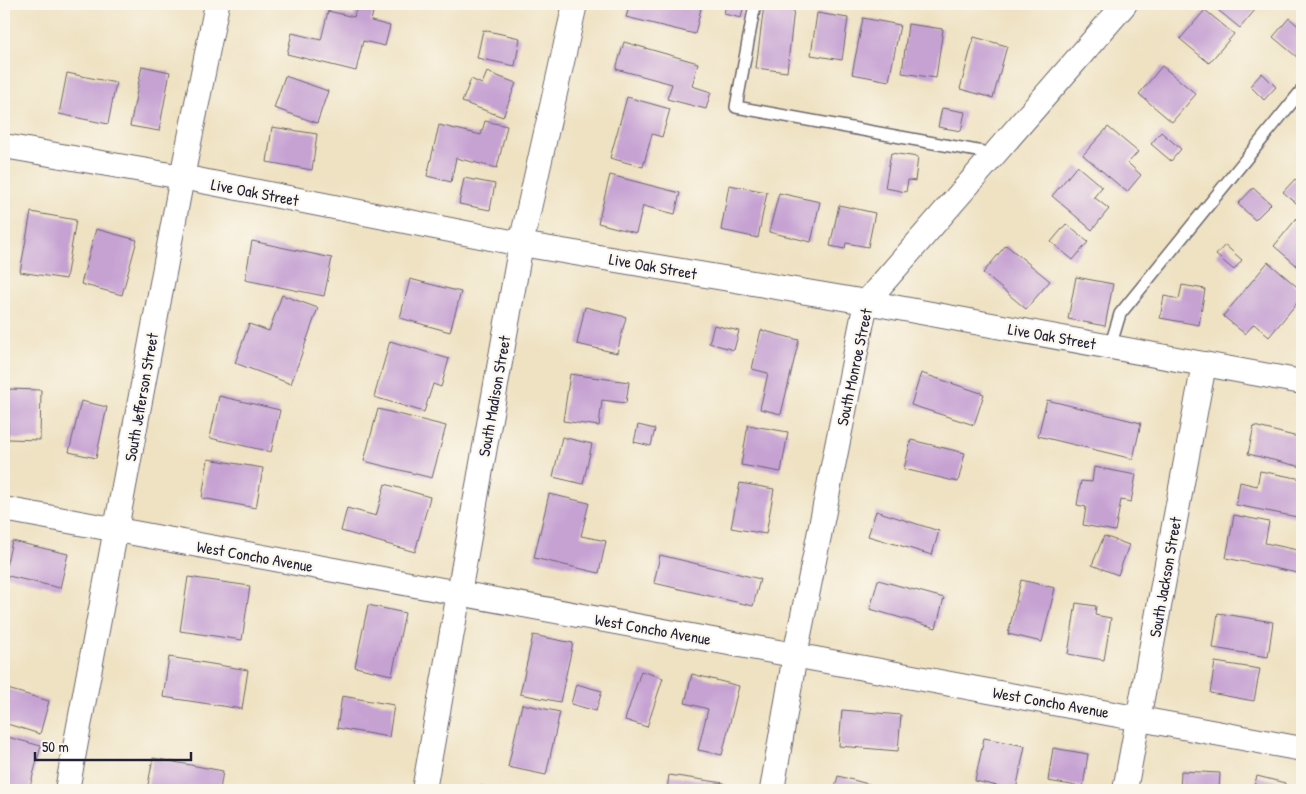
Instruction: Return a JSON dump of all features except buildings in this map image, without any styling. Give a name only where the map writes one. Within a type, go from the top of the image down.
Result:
[{"type":"street","name":"South Jefferson Street","points":[[67,790],[182,177],[217,4]]},
{"type":"street","name":"South Madison Street","points":[[424,790],[521,244],[575,4]]},
{"type":"street","name":"South Monroe Street","points":[[772,790],[795,655],[866,302],[1125,4]]},
{"type":"street","name":"Live Oak Street","points":[[4,146],[182,177],[521,244],[866,302],[1204,364],[1300,378]]},
{"type":"street","name":"South Jackson Street","points":[[1125,790],[1204,364]]},
{"type":"street","name":"West Concho Avenue","points":[[4,509],[1302,748]]},
{"type":"lane","points":[[755,4],[736,107],[994,154]]},
{"type":"lane","points":[[1110,347],[1120,314],[1302,90]]}]
